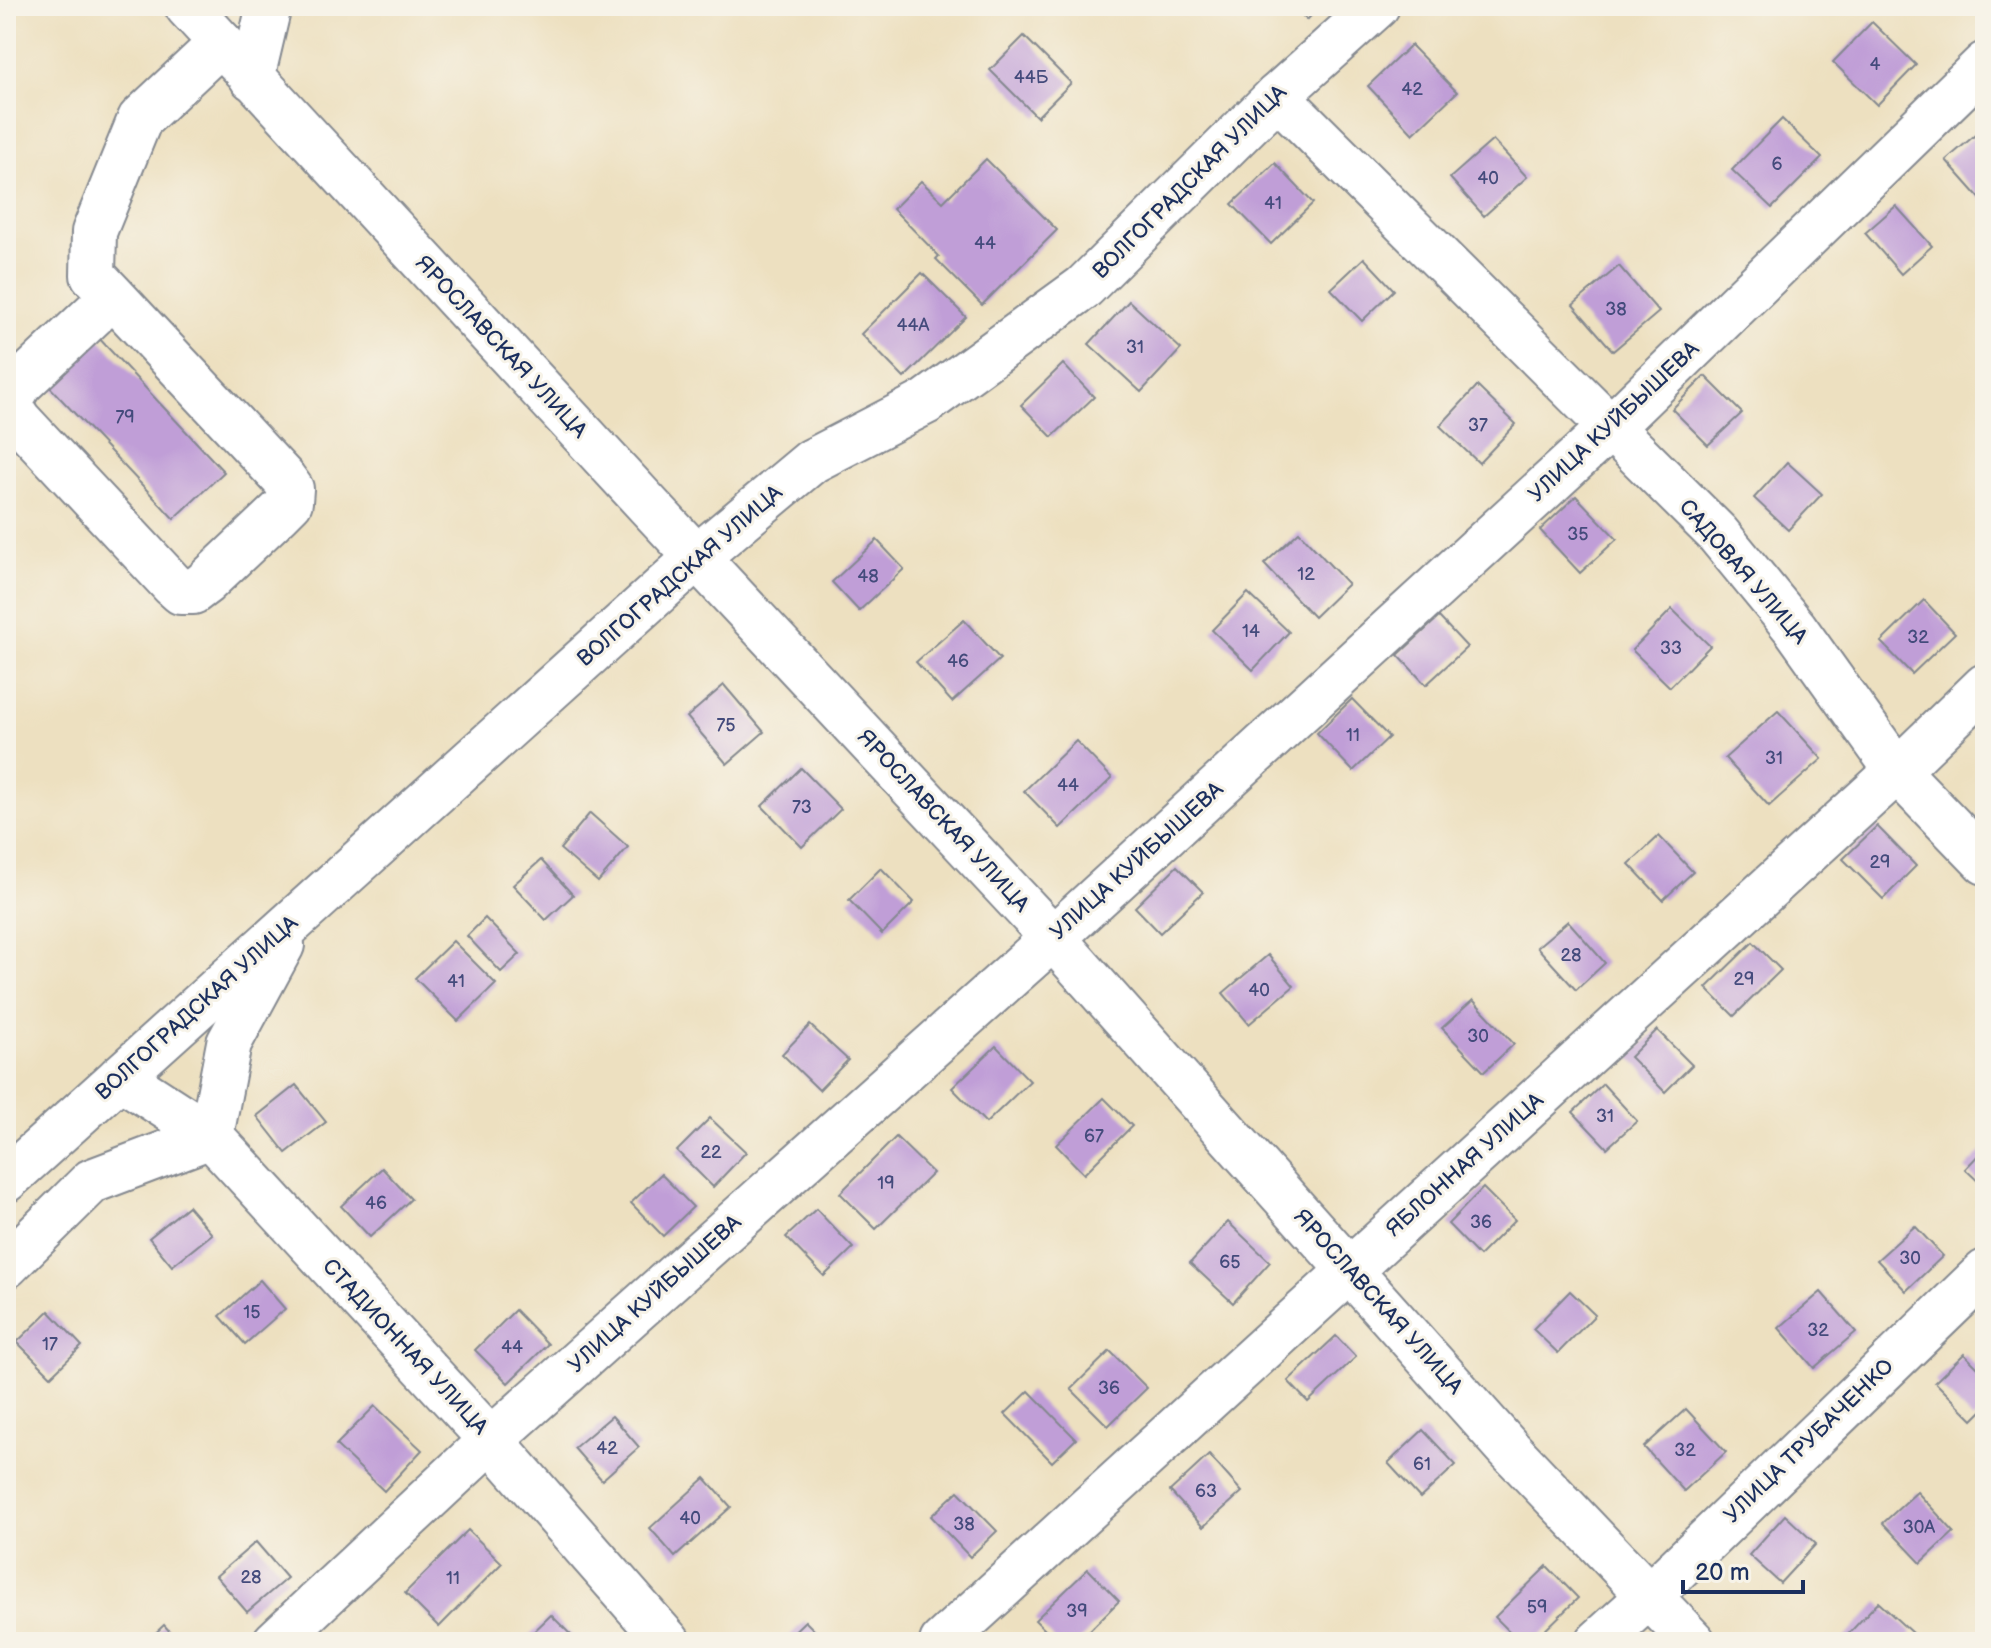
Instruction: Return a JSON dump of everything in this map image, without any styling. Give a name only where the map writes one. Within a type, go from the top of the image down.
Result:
[{"type":"street","name":"ЯРОСЛАВСКАЯ УЛИЦА","points":[[187,6],[1053,938],[1509,1449],[1693,1642]]},
{"type":"street","points":[[252,78],[269,6]]},
{"type":"street","name":"ВОЛГОГРАДСКАЯ УЛИЦА","points":[[6,1180],[697,557],[812,461],[926,402],[1084,287],[1277,96],[1377,6]]},
{"type":"street","points":[[113,296],[20,384],[11,398],[12,410],[172,584],[181,592],[193,592],[290,502],[291,489],[283,478],[113,296],[93,275],[94,232],[140,119],[221,43]]},
{"type":"street","name":"УЛИЦА КУЙБЫШЕВА","points":[[275,1642],[491,1440],[1053,938],[1610,428],[1985,64]]},
{"type":"street","name":"САДОВАЯ УЛИЦА","points":[[1277,96],[1717,533],[1795,628],[1897,771],[1985,862]]},
{"type":"street","name":"ЯБЛОННАЯ УЛИЦА","points":[[942,1642],[1897,771],[1985,686]]},
{"type":"street","points":[[6,1266],[92,1181],[211,1136],[229,1043],[297,917]]},
{"type":"street","name":"СТАДИОННАЯ УЛИЦА","points":[[120,1077],[211,1136],[491,1440],[668,1642]]},
{"type":"street","name":"УЛИЦА ТРУБАЧЕНКО","points":[[1598,1642],[1985,1272]]},
{"type":"building","points":[[1292,6],[1320,6],[1307,20]]},
{"type":"building","points":[[1872,22],[1916,65],[1877,105],[1833,62]]},
{"type":"building","points":[[1024,36],[1071,83],[1037,117],[990,70]]},
{"type":"building","points":[[1411,45],[1457,92],[1413,134],[1368,86]]},
{"type":"building","points":[[1782,119],[1822,158],[1772,208],[1732,170]]},
{"type":"building","points":[[1981,130],[1985,135],[1985,204],[1946,160]]},
{"type":"building","points":[[1493,140],[1527,177],[1484,216],[1450,178]]},
{"type":"building","points":[[986,159],[1057,230],[982,305],[936,259],[939,256],[893,209],[921,181],[943,202]]},
{"type":"building","points":[[1275,163],[1313,203],[1271,244],[1232,204]]},
{"type":"building","points":[[1896,206],[1932,246],[1901,274],[1865,233]]},
{"type":"building","points":[[1364,258],[1394,290],[1362,321],[1331,289]]},
{"type":"building","points":[[1619,266],[1659,312],[1613,351],[1573,305]]},
{"type":"building","points":[[922,273],[966,317],[904,378],[861,334]]},
{"type":"building","points":[[1129,301],[1181,349],[1141,392],[1089,344]]},
{"type":"building","points":[[96,335],[224,472],[174,519],[46,383]]},
{"type":"building","points":[[1063,364],[1094,397],[1052,437],[1021,405]]},
{"type":"building","points":[[1705,376],[1742,413],[1708,445],[1672,409]]},
{"type":"building","points":[[1477,386],[1516,424],[1479,463],[1440,426]]},
{"type":"building","points":[[1787,462],[1822,494],[1788,530],[1754,498]]},
{"type":"building","points":[[1576,496],[1617,539],[1580,573],[1540,530]]},
{"type":"building","points":[[1299,532],[1348,584],[1314,617],[1264,564]]},
{"type":"building","points":[[877,540],[904,569],[859,611],[832,582]]},
{"type":"building","points":[[1248,593],[1289,632],[1253,670],[1212,630]]},
{"type":"building","points":[[1924,600],[1955,633],[1912,674],[1881,642]]},
{"type":"building","points":[[1672,609],[1710,646],[1670,687],[1632,650]]},
{"type":"building","points":[[1439,617],[1467,647],[1426,685],[1398,655]]},
{"type":"building","points":[[964,620],[1000,659],[952,702],[916,662]]},
{"type":"building","points":[[724,685],[764,732],[727,764],[687,717]]},
{"type":"building","points":[[1352,699],[1389,737],[1353,771],[1317,733]]},
{"type":"building","points":[[1778,711],[1822,759],[1769,806],[1725,758]]},
{"type":"building","points":[[1076,741],[1112,778],[1060,828],[1024,791]]},
{"type":"building","points":[[801,768],[841,809],[802,847],[762,806]]},
{"type":"building","points":[[590,813],[628,847],[598,882],[560,849]]},
{"type":"building","points":[[1877,826],[1916,866],[1883,899],[1843,859]]},
{"type":"building","points":[[1659,836],[1693,872],[1663,900],[1629,864]]},
{"type":"building","points":[[541,860],[573,895],[546,920],[513,885]]},
{"type":"building","points":[[1177,866],[1203,892],[1160,933],[1135,907]]},
{"type":"building","points":[[881,868],[914,902],[882,934],[849,900]]},
{"type":"building","points":[[485,918],[520,954],[501,972],[467,936]]},
{"type":"building","points":[[1568,921],[1605,963],[1576,990],[1537,947]]},
{"type":"building","points":[[453,941],[496,984],[458,1021],[415,978]]},
{"type":"building","points":[[1753,942],[1781,970],[1734,1016],[1706,988]]},
{"type":"building","points":[[1268,955],[1294,986],[1249,1024],[1223,993]]},
{"type":"building","points":[[1473,1000],[1514,1044],[1484,1072],[1442,1028]]},
{"type":"building","points":[[810,1025],[848,1060],[819,1090],[782,1054]]},
{"type":"building","points":[[1657,1030],[1692,1065],[1665,1092],[1630,1057]]},
{"type":"building","points":[[996,1046],[1030,1081],[986,1123],[952,1088]]},
{"type":"building","points":[[1603,1084],[1637,1121],[1607,1148],[1573,1112]]},
{"type":"building","points":[[296,1085],[326,1122],[286,1153],[257,1116]]},
{"type":"building","points":[[1104,1098],[1132,1126],[1084,1174],[1056,1145]]},
{"type":"building","points":[[710,1118],[746,1152],[713,1187],[677,1151]]},
{"type":"building","points":[[896,1137],[933,1173],[876,1229],[840,1193]]},
{"type":"building","points":[[1985,1148],[1985,1188],[1965,1169]]},
{"type":"building","points":[[382,1168],[411,1199],[370,1237],[341,1206]]},
{"type":"building","points":[[661,1174],[693,1207],[663,1236],[631,1203]]},
{"type":"building","points":[[1483,1188],[1515,1220],[1479,1256],[1448,1224]]},
{"type":"building","points":[[188,1206],[212,1234],[172,1266],[149,1238]]},
{"type":"building","points":[[816,1209],[853,1248],[824,1276],[786,1237]]},
{"type":"building","points":[[1228,1222],[1270,1262],[1233,1303],[1190,1263]]},
{"type":"building","points":[[1915,1226],[1943,1256],[1906,1291],[1877,1260]]},
{"type":"building","points":[[260,1280],[285,1309],[245,1344],[220,1316]]},
{"type":"building","points":[[1570,1291],[1595,1315],[1558,1353],[1533,1329]]},
{"type":"building","points":[[1821,1292],[1856,1332],[1814,1368],[1779,1328]]},
{"type":"building","points":[[515,1310],[548,1344],[508,1383],[475,1350]]},
{"type":"building","points":[[49,1311],[82,1346],[51,1376],[17,1342]]},
{"type":"building","points":[[1336,1336],[1356,1357],[1308,1402],[1288,1381]]},
{"type":"building","points":[[1110,1351],[1147,1388],[1108,1426],[1071,1389]]},
{"type":"building","points":[[1964,1354],[1985,1375],[1985,1408],[1973,1420],[1935,1382]]},
{"type":"building","points":[[1029,1391],[1076,1439],[1052,1462],[1005,1414]]},
{"type":"building","points":[[375,1406],[422,1450],[384,1491],[336,1445]]},
{"type":"building","points":[[1686,1409],[1726,1452],[1684,1491],[1644,1447]]},
{"type":"building","points":[[612,1416],[639,1447],[602,1480],[574,1448]]},
{"type":"building","points":[[1423,1430],[1456,1465],[1420,1498],[1388,1463]]},
{"type":"building","points":[[1209,1455],[1242,1492],[1203,1527],[1170,1491]]},
{"type":"building","points":[[705,1478],[731,1507],[675,1557],[650,1528]]},
{"type":"building","points":[[958,1491],[997,1531],[970,1557],[931,1516]]},
{"type":"building","points":[[1917,1492],[1954,1532],[1921,1563],[1883,1523]]},
{"type":"building","points":[[1785,1515],[1816,1544],[1780,1583],[1749,1555]]},
{"type":"building","points":[[468,1530],[502,1563],[439,1627],[405,1593]]},
{"type":"building","points":[[256,1542],[287,1578],[247,1612],[216,1576]]},
{"type":"building","points":[[1547,1566],[1578,1598],[1533,1642],[1520,1642],[1495,1617]]},
{"type":"building","points":[[1088,1569],[1119,1601],[1078,1642],[1057,1642],[1035,1620]]},
{"type":"building","points":[[1878,1602],[1912,1633],[1903,1642],[1841,1642]]},
{"type":"building","points":[[551,1615],[578,1642],[523,1642]]},
{"type":"building","points":[[805,1621],[826,1642],[783,1642]]},
{"type":"building","points":[[164,1625],[179,1642],[146,1642]]}]
